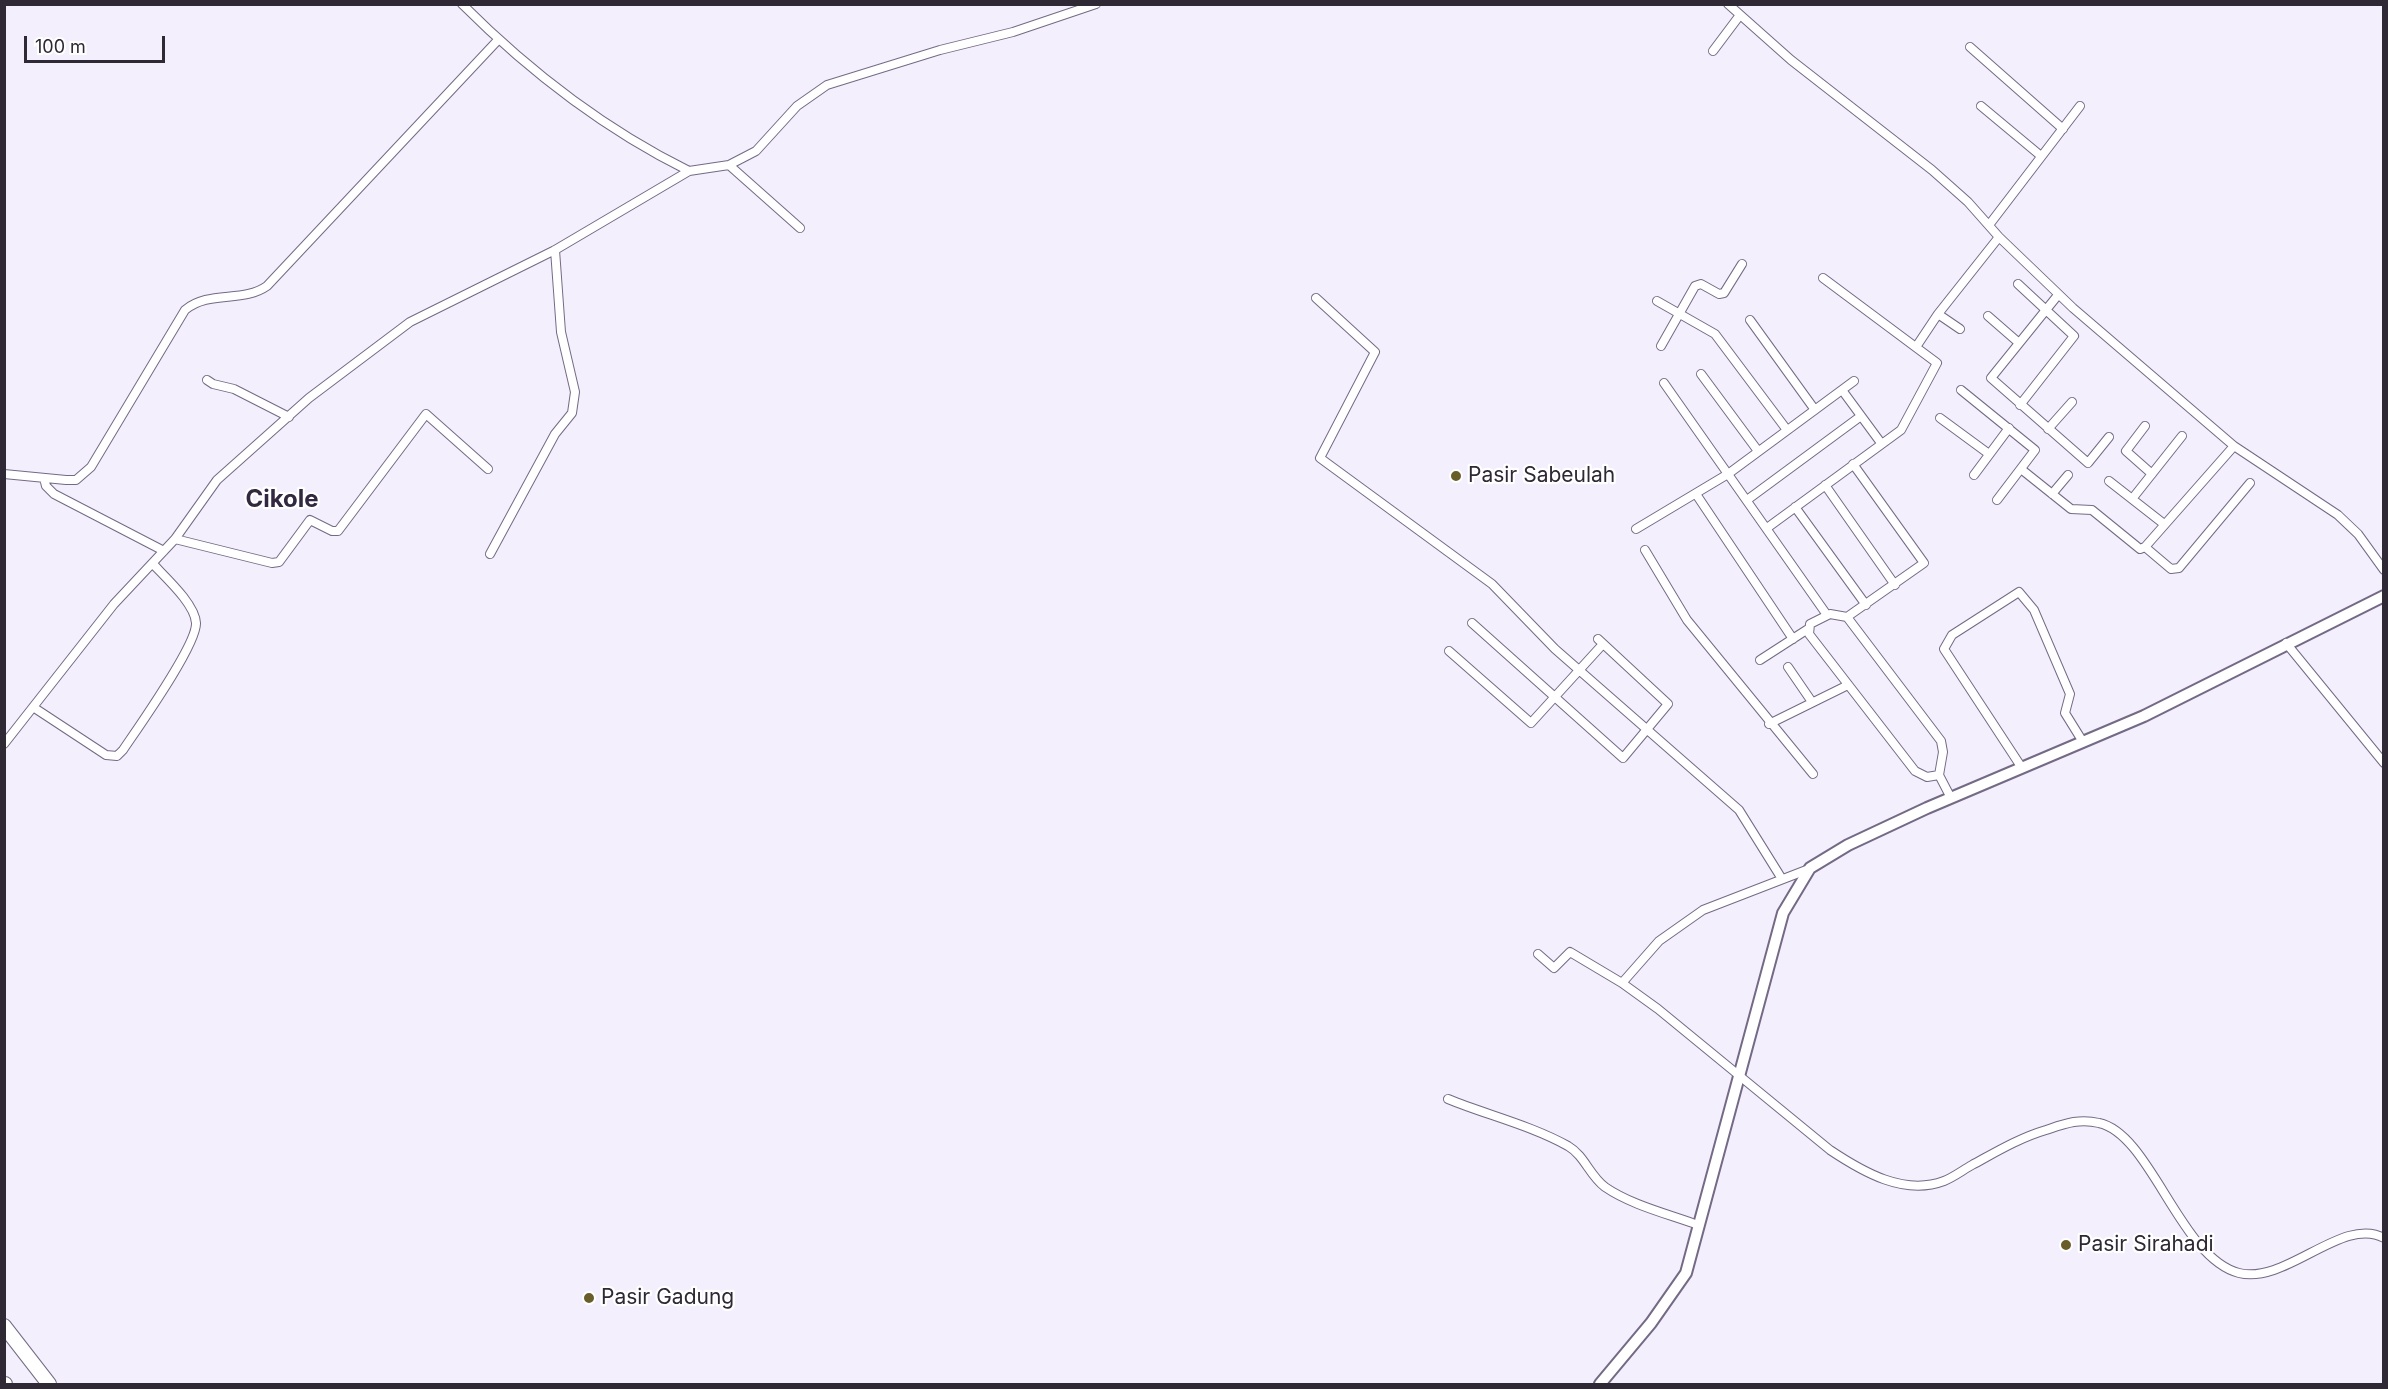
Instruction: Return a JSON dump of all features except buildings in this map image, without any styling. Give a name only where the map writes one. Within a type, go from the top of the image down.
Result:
[{"type":"highway","points":[[4,1326],[49,1384]]},
{"type":"street","points":[[462,4],[498,40],[595,116],[689,171]]},
{"type":"street","points":[[1728,4],[1791,60],[1968,202],[1999,237],[2058,295],[2234,446],[2338,515],[2358,534],[2384,570]]},
{"type":"street","points":[[4,744],[114,604],[175,539],[218,480],[289,417],[410,322],[555,250],[689,171],[729,165],[756,151],[797,106],[827,85],[1093,5]]},
{"type":"street","points":[[1713,51],[1740,15]]},
{"type":"street","points":[[4,474],[76,480],[84,476],[116,429],[185,310],[202,301],[249,295],[267,286],[498,40]]},
{"type":"street","points":[[1970,47],[2062,129]]},
{"type":"street","points":[[1981,106],[2041,156]]},
{"type":"street","points":[[1989,225],[2080,106]]},
{"type":"street","points":[[729,165],[800,228]]},
{"type":"street","points":[[1916,347],[1938,314],[1999,237]]},
{"type":"street","points":[[490,554],[555,434],[572,413],[575,392],[561,332],[555,250]]},
{"type":"street","points":[[1661,346],[1698,285],[1719,294],[1726,292],[1742,264]]},
{"type":"street","points":[[1767,528],[1901,430],[1937,363],[1823,278]]},
{"type":"street","points":[[2018,284],[2074,336],[2020,405]]},
{"type":"street","points":[[2058,295],[1991,378],[2088,463],[2109,437]]},
{"type":"street","points":[[1316,298],[1375,352],[1320,458],[1492,584],[1580,670],[1738,810],[1782,879]]},
{"type":"street","points":[[1657,302],[1715,334],[1787,430]]},
{"type":"street","points":[[1938,314],[1960,329]]},
{"type":"street","points":[[1988,316],[2019,343]]},
{"type":"street","points":[[1750,320],[1815,410]]},
{"type":"street","points":[[1701,374],[1758,451]]},
{"type":"street","points":[[207,380],[213,384],[234,388],[289,417]]},
{"type":"street","points":[[1636,529],[1728,474],[1854,381]]},
{"type":"street","points":[[1664,383],[1827,615]]},
{"type":"street","points":[[1842,390],[1881,443]]},
{"type":"street","points":[[1961,390],[2035,450],[1997,500]]},
{"type":"street","points":[[2048,429],[2072,402]]},
{"type":"street","points":[[175,539],[272,563],[279,562],[310,520],[332,531],[338,531],[426,414],[488,469]]},
{"type":"street","points":[[1747,500],[1861,416]]},
{"type":"street","points":[[1940,418],[1989,454]]},
{"type":"street","points":[[2145,426],[2126,451],[2152,474]]},
{"type":"street","points":[[1974,475],[2009,428]]},
{"type":"street","points":[[2132,499],[2182,436]]},
{"type":"street","points":[[2020,469],[2075,511],[2092,510],[2136,548],[2145,547],[2234,446]]},
{"type":"street","points":[[1847,617],[1924,563],[1853,464]]},
{"type":"street","points":[[2052,494],[2068,475]]},
{"type":"street","points":[[44,478],[46,486],[54,494],[164,550]]},
{"type":"street","points":[[2109,481],[2164,525]]},
{"type":"street","points":[[2145,547],[2171,569],[2179,568],[2250,483]]},
{"type":"street","points":[[1825,485],[1895,585]]},
{"type":"street","points":[[1696,494],[1793,639]]},
{"type":"street","points":[[1795,507],[1866,605]]},
{"type":"street","points":[[1645,550],[1687,620],[1769,724],[1813,774]]},
{"type":"street","points":[[33,707],[106,755],[117,756],[123,750],[172,674],[195,629],[195,618],[181,594],[153,564]]},
{"type":"street","points":[[2022,768],[1944,649],[1946,641],[1952,635],[2019,592],[2034,610],[2070,694],[2066,713],[2083,742]]},
{"type":"street","points":[[1622,983],[1659,941],[1703,910],[1810,868],[1848,845],[1951,798],[2144,716],[2384,596]]},
{"type":"street","points":[[1760,660],[1808,629],[1810,624],[1827,615],[1836,613],[1847,617],[1941,741],[1943,752],[1939,775],[1951,798]]},
{"type":"street","points":[[1449,651],[1531,723],[1555,697],[1580,670],[1601,642],[1668,704],[1623,758],[1555,697],[1472,623]]},
{"type":"street","points":[[1808,629],[1915,771],[1927,777],[1939,775]]},
{"type":"street","points":[[2286,643],[2384,763]]},
{"type":"street","points":[[1788,667],[1812,702]]},
{"type":"street","points":[[1769,724],[1848,685]]},
{"type":"street","points":[[1600,1384],[1651,1323],[1686,1274],[1784,913],[1810,868]]},
{"type":"street","points":[[1538,954],[1554,968],[1570,952],[1622,983],[1658,1009],[1830,1150],[1853,1166],[1892,1183],[1926,1185],[1945,1181],[2020,1138],[2070,1122],[2087,1120],[2103,1123],[2124,1138],[2138,1154],[2193,1237],[2220,1264],[2238,1273],[2260,1275],[2354,1234],[2373,1233],[2384,1238]]},
{"type":"street","points":[[1448,1099],[1496,1114],[1568,1146],[1582,1157],[1594,1177],[1605,1187],[1636,1202],[1698,1225]]},
{"type":"place","name":"Pasir Sabeulah","points":[[1456,476]]},
{"type":"place","name":"Pasir Sirahadi","points":[[2066,1245]]},
{"type":"place","name":"Pasir Gadung","points":[[589,1298]]},
{"type":"district","name":"Cikole","points":[[282,500]]}]
